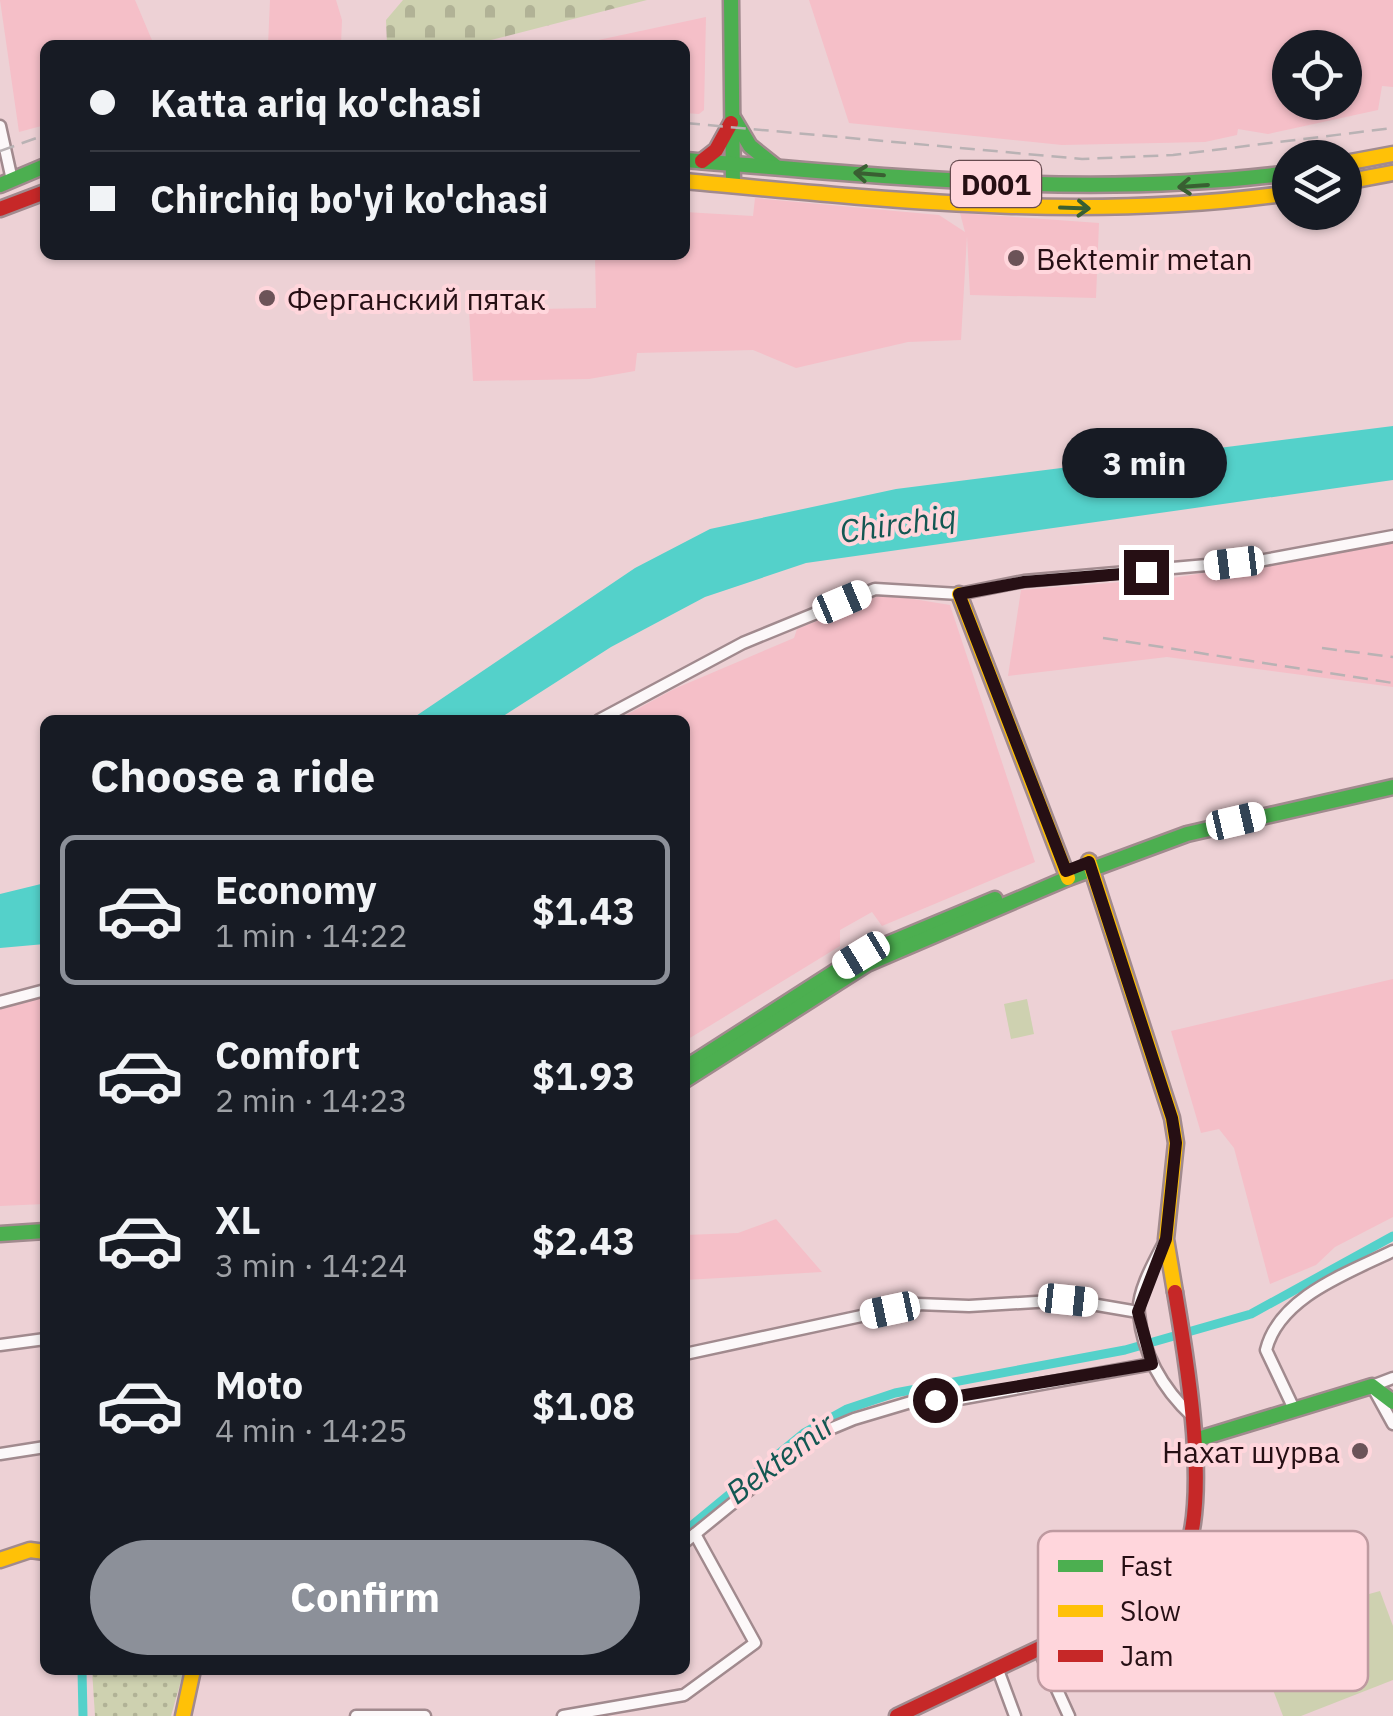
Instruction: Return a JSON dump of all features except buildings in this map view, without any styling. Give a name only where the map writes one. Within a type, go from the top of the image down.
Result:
[{"type":"main road","points":[[731,0],[733,185]]},
{"type":"main road","points":[[702,161],[723,141],[734,118]]},
{"type":"main road","points":[[734,118],[756,153],[776,166]]},
{"type":"main road","points":[[1362,160],[1393,154]]},
{"type":"main road","name":"D001","points":[[690,160],[1086,190],[1203,186],[1272,176]]},
{"type":"main road","points":[[40,168],[5,183],[6,206],[40,194]]},
{"type":"main road","points":[[1362,179],[1393,173]]},
{"type":"main road","name":"D001","points":[[690,181],[1132,210],[1272,195]]},
{"type":"main road","points":[[959,594],[1067,874]]},
{"type":"main road","points":[[690,1065],[802,997],[867,964],[1067,874],[1235,817],[1393,778]]},
{"type":"main road","points":[[1235,817],[1393,786]]},
{"type":"main road","points":[[1090,865],[1172,1118],[1176,1143],[1166,1239],[1193,1418],[1193,1531]]},
{"type":"main road","points":[[690,1076],[802,997]]},
{"type":"main road","points":[[0,1226],[40,1223]]},
{"type":"main road","points":[[0,1234],[40,1231]]},
{"type":"main road","points":[[1195,1440],[1372,1386],[1393,1402]]},
{"type":"main road","points":[[0,1560],[30,1550],[40,1551]]},
{"type":"main road","points":[[897,1716],[1038,1650]]},
{"type":"main road","points":[[183,1716],[192,1675]]},
{"type":"street","points":[[0,126],[5,183]]},
{"type":"street","points":[[608,715],[743,643],[864,592],[886,587],[959,594],[1024,582],[1264,560],[1393,536]]},
{"type":"street","points":[[0,1002],[40,991]]},
{"type":"street","points":[[1166,1239],[1138,1312],[1151,1359],[1168,1394],[1193,1418]]},
{"type":"street","points":[[1294,1410],[1266,1350],[1276,1326],[1300,1302],[1393,1251]]},
{"type":"street","points":[[690,1353],[918,1304],[969,1306],[1068,1300],[1138,1312]]},
{"type":"street","points":[[0,1345],[40,1340]]},
{"type":"street","points":[[690,1538],[818,1434],[854,1419],[911,1402],[960,1399],[1151,1359]]},
{"type":"street","points":[[1393,1378],[1372,1386],[1393,1424]]},
{"type":"street","points":[[0,1454],[40,1449]]},
{"type":"street","points":[[563,1716],[684,1696],[756,1643],[696,1534]]},
{"type":"street","points":[[998,1670],[1015,1716]]},
{"type":"street","points":[[1058,1691],[1069,1716]]},
{"type":"street","points":[[356,1716],[425,1716]]},
{"type":"shaded area","points":[[0,0],[135,0],[152,40],[40,40],[40,126],[19,132]]},
{"type":"shaded area","points":[[270,0],[336,0],[342,20],[341,40],[268,40]]},
{"type":"shaded area","points":[[809,0],[1393,0],[1393,87],[1382,86],[1378,110],[1362,113],[1362,30],[1272,30],[1272,120],[1332,120],[1268,134],[1238,129],[1237,135],[1205,142],[1062,145],[849,123]]},
{"type":"shaded area","points":[[706,17],[704,110],[690,113],[690,40],[598,40]]},
{"type":"shaded area","points":[[755,198],[939,215],[965,232],[960,213],[1099,223],[1096,298],[970,295],[967,236],[961,340],[908,342],[796,368],[753,350],[637,353],[635,371],[589,379],[473,381],[469,310],[596,308],[595,260],[690,260],[690,212],[753,216]]},
{"type":"shaded area","points":[[1393,543],[1393,687],[1167,657],[1008,676],[1021,590],[1172,578]]},
{"type":"shaded area","points":[[883,594],[950,605],[1035,862],[882,926],[872,912],[840,930],[840,946],[690,1038],[690,715],[626,715],[674,689],[794,638],[797,629]]},
{"type":"shaded area","points":[[1393,979],[1393,1217],[1335,1247],[1316,1265],[1270,1284],[1234,1148],[1219,1129],[1201,1133],[1171,1031]]},
{"type":"shaded area","points":[[40,997],[40,1204],[0,1206],[0,1009]]},
{"type":"shaded area","points":[[776,1219],[822,1272],[690,1280],[690,1235],[738,1233]]},
{"type":"green space","points":[[403,0],[647,0],[491,40],[387,40],[386,20]]},
{"type":"green space","points":[[1027,999],[1034,1034],[1011,1039],[1004,1004]]},
{"type":"green space","points":[[1380,1591],[1393,1626],[1393,1680],[1368,1690],[1368,1594]]},
{"type":"green space","points":[[92,1675],[183,1675],[171,1716],[95,1716]]},
{"type":"green space","points":[[1273,1691],[1365,1691],[1301,1716],[1283,1716]]},
{"type":"water","name":"Chirchiq","points":[[1393,426],[1393,480],[806,563],[705,597],[611,647],[505,715],[417,715],[635,568],[710,529],[896,489]]},
{"type":"water","points":[[40,884],[40,944],[0,948],[0,894]]},
{"type":"waterway","name":"Bektemir","points":[[690,1527],[804,1433],[847,1409],[895,1393],[1125,1350],[1251,1314],[1393,1236]]},
{"type":"waterway","name":"Bektemir","points":[[82,1675],[83,1716]]},
{"type":"railway","points":[[690,123],[1082,159],[1173,155],[1393,128]]},
{"type":"railway","points":[[0,151],[40,137]]},
{"type":"railway","points":[[1103,638],[1393,683]]},
{"type":"railway","points":[[1322,648],[1393,657]]},
{"type":"traffic: fast","points":[[731,0],[733,185]]},
{"type":"traffic: fast","points":[[734,119],[750,146],[775,166]]},
{"type":"traffic: fast","points":[[690,160],[1063,185],[1214,181],[1272,175]]},
{"type":"traffic: fast","points":[[0,185],[40,168]]},
{"type":"traffic: fast","points":[[690,1077],[867,964],[1068,878],[1187,834],[1393,787]]},
{"type":"traffic: fast","points":[[690,1065],[861,955],[995,899]]},
{"type":"traffic: fast","points":[[0,1234],[40,1231]]},
{"type":"traffic: fast","points":[[1195,1440],[1372,1386],[1393,1402]]},
{"type":"traffic: slow","points":[[1362,160],[1393,154]]},
{"type":"traffic: slow","points":[[1362,179],[1393,173]]},
{"type":"traffic: slow","points":[[690,181],[912,201],[1063,207],[1214,202],[1272,195]]},
{"type":"traffic: slow","points":[[959,594],[1068,878]]},
{"type":"traffic: slow","points":[[1089,861],[1172,1118],[1176,1143],[1166,1239],[1175,1292]]},
{"type":"traffic: slow","points":[[0,1560],[30,1550],[40,1551]]},
{"type":"traffic: slow","points":[[183,1716],[192,1675]]},
{"type":"traffic: jam","points":[[702,161],[716,150],[731,123]]},
{"type":"traffic: jam","points":[[0,209],[40,194]]},
{"type":"traffic: jam","points":[[1175,1292],[1194,1432],[1192,1531]]},
{"type":"traffic: jam","points":[[897,1716],[1038,1649]]},
{"type":"place","name":"Bektemir metan","points":[[1016,258]]},
{"type":"place","name":"Ферганский пятак","points":[[267,298]]},
{"type":"place","name":"Нахат шурва","points":[[1360,1451]]},
{"type":"route","points":[[935,1400],[960,1399],[1152,1364],[1138,1312],[1166,1239],[1176,1143],[1172,1118],[1089,862],[1066,871],[959,594],[1024,582],[1146,572]]}]
